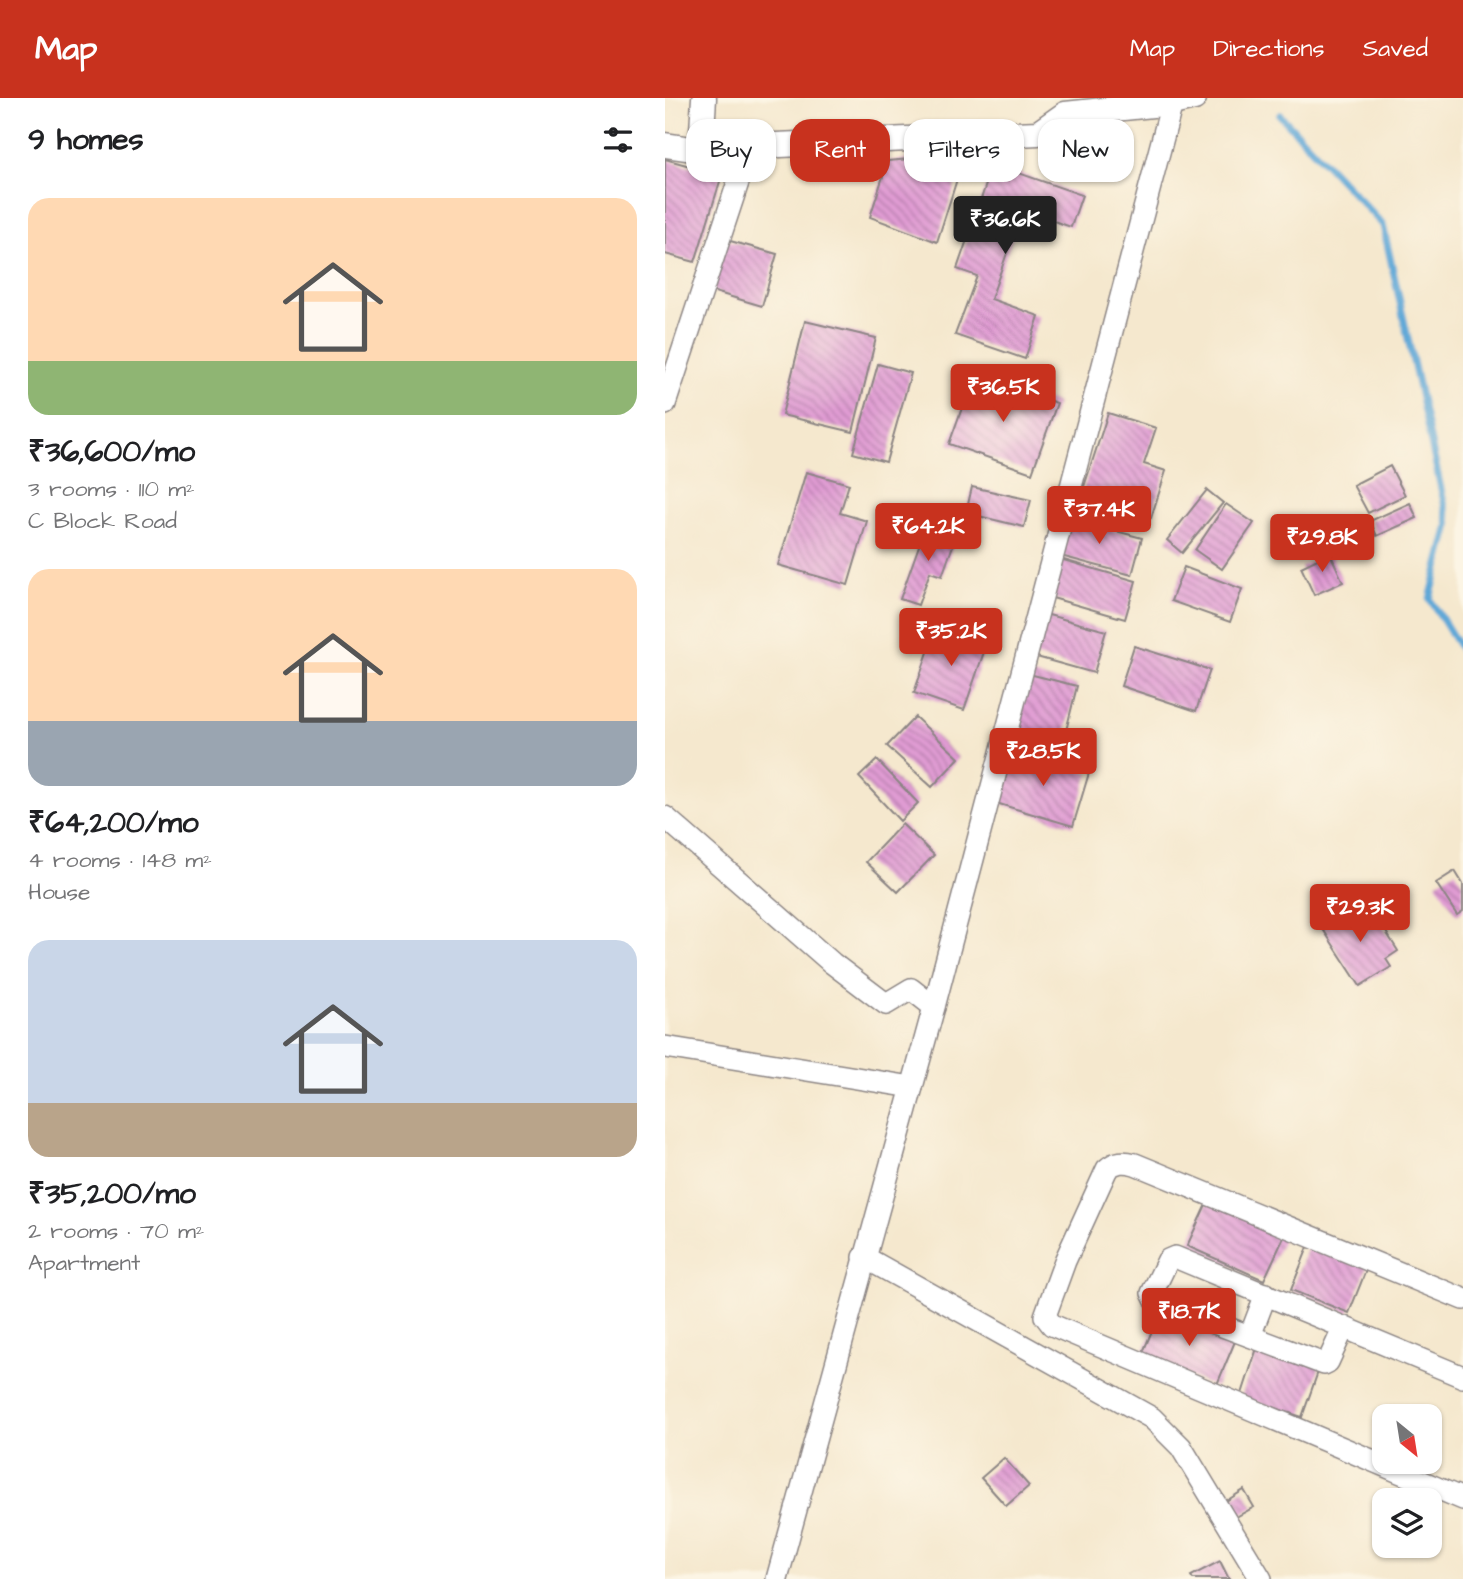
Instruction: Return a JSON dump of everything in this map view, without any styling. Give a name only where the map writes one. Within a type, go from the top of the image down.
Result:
[{"type":"street","points":[[703,119],[704,98]]},
{"type":"street","points":[[776,145],[1038,132],[1059,106],[1183,101],[777,1579]]},
{"type":"street","points":[[665,145],[686,147]]},
{"type":"street","points":[[665,404],[738,182]]},
{"type":"street","points":[[665,817],[832,963],[886,1004],[911,989],[934,1007]]},
{"type":"street","points":[[665,1046],[912,1087]]},
{"type":"street","points":[[1463,1299],[1135,1164],[1120,1162],[1107,1169],[1065,1261],[1045,1316],[1052,1325],[1463,1499]]},
{"type":"street","points":[[1344,1327],[1328,1362],[1324,1364],[1156,1301],[1152,1293],[1168,1260],[1175,1256],[1266,1294],[1463,1377]]},
{"type":"street","points":[[864,1258],[1152,1418],[1181,1447],[1261,1579]]},
{"type":"street","points":[[1250,1336],[1266,1294]]},
{"type":"building","points":[[665,159],[686,165],[686,182],[720,182],[695,262],[665,254]]},
{"type":"building","points":[[904,160],[904,182],[956,182],[937,242],[870,217],[881,182],[890,182],[890,161]]},
{"type":"building","points":[[1024,175],[1038,182],[1082,195],[1071,227],[1022,210],[991,299],[1039,316],[1025,359],[955,335],[977,276],[957,269],[987,182],[1024,182]]},
{"type":"building","points":[[723,239],[777,254],[762,306],[708,290]]},
{"type":"building","points":[[805,321],[876,338],[853,432],[782,415]]},
{"type":"building","points":[[878,364],[911,373],[886,462],[853,453]]},
{"type":"building","points":[[974,375],[1057,403],[1032,473],[949,444]]},
{"type":"building","points":[[1108,413],[1156,428],[1144,464],[1166,471],[1151,518],[1081,496]]},
{"type":"building","points":[[1390,466],[1405,495],[1368,513],[1353,485]]},
{"type":"building","points":[[806,472],[849,484],[840,513],[867,521],[848,585],[778,565]]},
{"type":"building","points":[[972,487],[1031,500],[1024,527],[966,513]]},
{"type":"building","points":[[1207,490],[1223,503],[1182,553],[1167,540]]},
{"type":"building","points":[[1410,503],[1417,518],[1377,536],[1370,521]]},
{"type":"building","points":[[1226,504],[1254,523],[1222,569],[1195,550]]},
{"type":"building","points":[[1067,518],[1142,538],[1132,575],[1057,555]]},
{"type":"building","points":[[926,526],[956,537],[942,576],[930,572],[918,605],[900,599]]},
{"type":"building","points":[[1330,553],[1343,582],[1314,595],[1301,567]]},
{"type":"building","points":[[1060,559],[1136,581],[1125,619],[1049,597]]},
{"type":"building","points":[[1184,567],[1242,589],[1230,622],[1171,601]]},
{"type":"building","points":[[1045,614],[1106,631],[1094,673],[1033,656]]},
{"type":"building","points":[[937,626],[987,643],[964,710],[914,693]]},
{"type":"building","points":[[1134,646],[1210,670],[1196,711],[1121,686]]},
{"type":"building","points":[[1025,673],[1077,686],[1062,747],[1009,734]]},
{"type":"building","points":[[915,717],[959,758],[932,787],[887,746]]},
{"type":"building","points":[[1012,751],[1089,773],[1073,826],[996,803]]},
{"type":"building","points":[[877,760],[918,803],[900,821],[859,777]]},
{"type":"building","points":[[902,824],[934,855],[898,892],[866,862]]},
{"type":"building","points":[[1455,871],[1463,884],[1463,911],[1457,915],[1436,883]]},
{"type":"building","points":[[1371,908],[1398,951],[1386,959],[1391,967],[1360,986],[1317,920],[1336,909],[1346,924]]},
{"type":"building","points":[[1208,1200],[1285,1235],[1264,1280],[1187,1246]]},
{"type":"building","points":[[1310,1242],[1368,1265],[1349,1313],[1291,1290]]},
{"type":"building","points":[[1161,1309],[1236,1339],[1216,1387],[1141,1357]]},
{"type":"building","points":[[1258,1345],[1320,1366],[1302,1417],[1241,1397]]},
{"type":"building","points":[[1004,1458],[1029,1486],[1006,1506],[981,1478]]},
{"type":"building","points":[[1244,1490],[1254,1507],[1227,1522],[1218,1506]]},
{"type":"building","points":[[1220,1561],[1229,1579],[1193,1579],[1191,1576]]},
{"type":"waterway","points":[[1280,115],[1383,225],[1449,525],[1430,599],[1463,653]]}]
